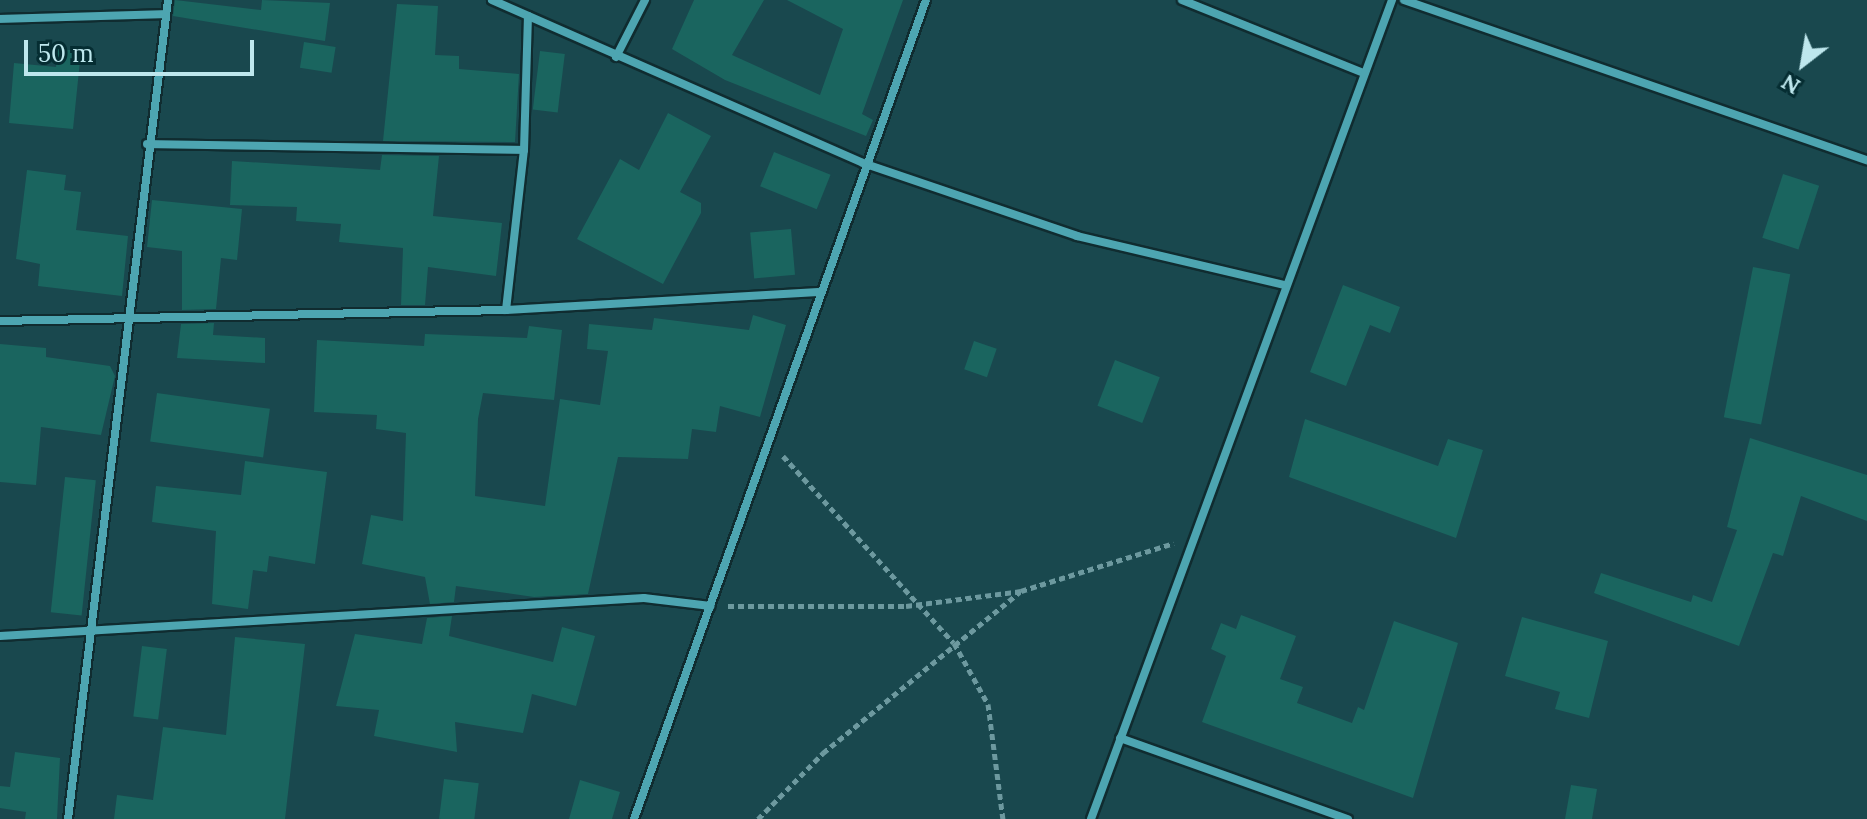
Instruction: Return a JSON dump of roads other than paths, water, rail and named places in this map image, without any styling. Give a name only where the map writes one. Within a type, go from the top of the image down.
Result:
[{"type":"street","points":[[68,819],[95,628],[147,144],[168,0]]},
{"type":"street","points":[[492,0],[863,163],[1077,236],[1285,285]]},
{"type":"street","points":[[616,57],[645,0]]},
{"type":"street","points":[[634,819],[771,443],[818,292],[863,163],[926,0]]},
{"type":"street","points":[[1182,0],[1364,73]]},
{"type":"street","points":[[1091,819],[1392,0]]},
{"type":"street","points":[[1404,0],[1867,160]]},
{"type":"street","points":[[0,19],[165,14]]},
{"type":"street","points":[[506,310],[524,150],[528,16]]},
{"type":"street","points":[[147,144],[524,150]]},
{"type":"street","points":[[0,321],[506,310],[818,292]]},
{"type":"street","points":[[0,636],[644,598],[711,606]]},
{"type":"street","points":[[1120,738],[1348,819]]}]
